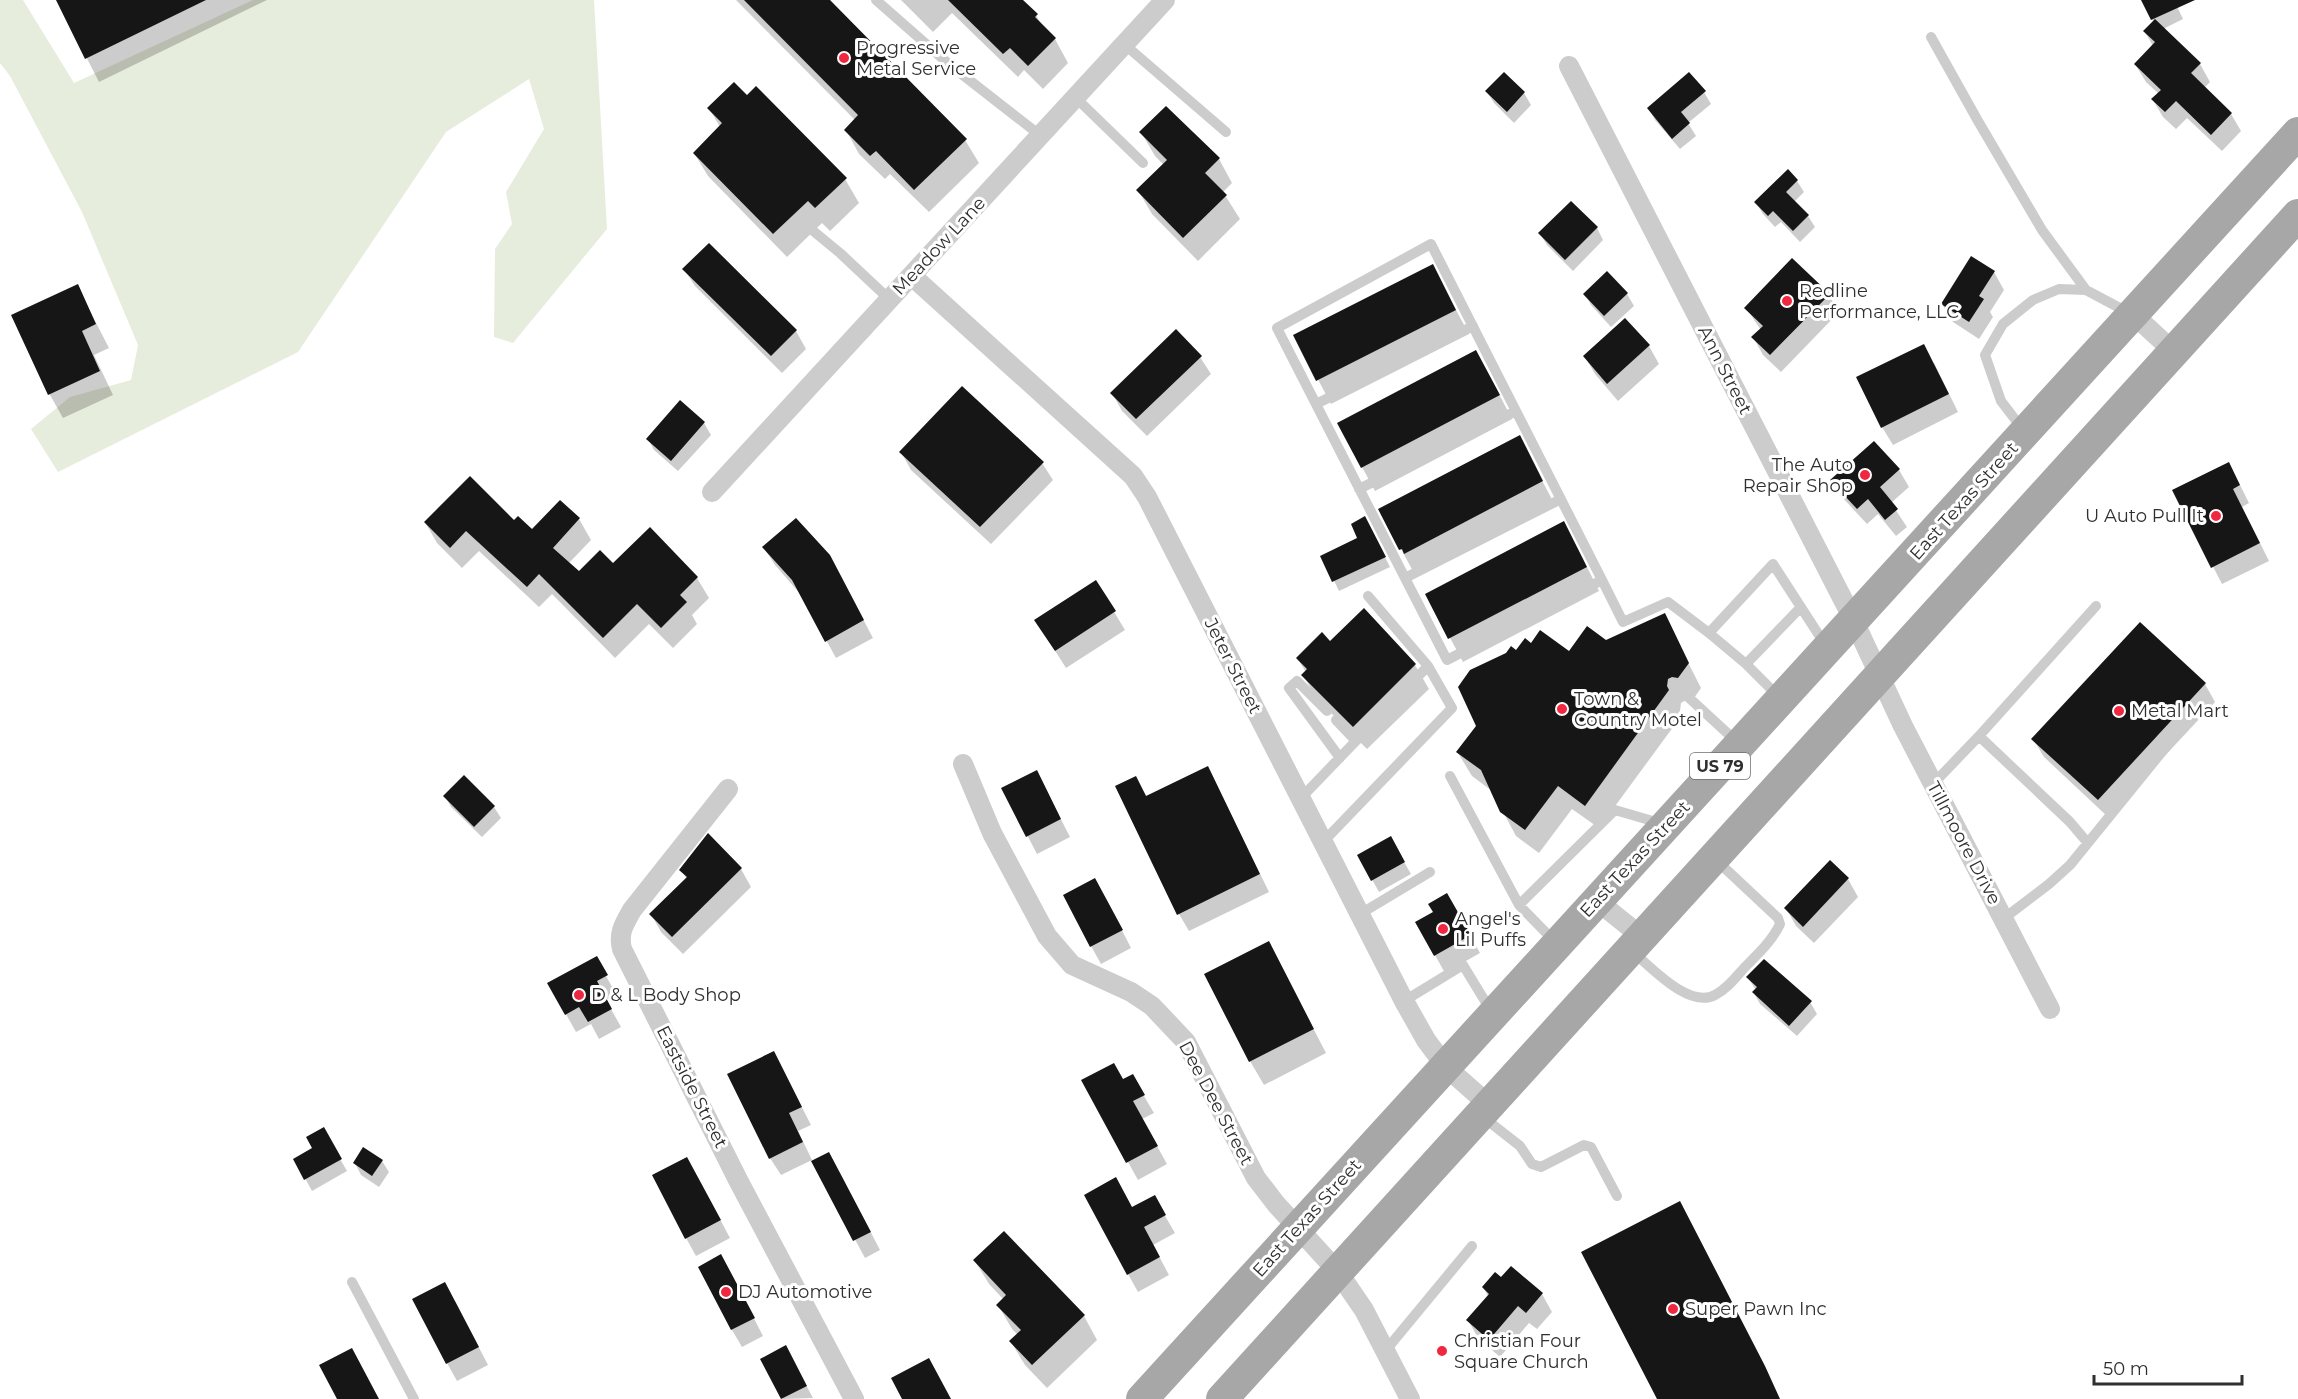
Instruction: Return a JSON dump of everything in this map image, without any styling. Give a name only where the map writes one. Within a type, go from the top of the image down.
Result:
[{"type":"main road","name":"East Texas Street","points":[[1142,1399],[2298,133]]},
{"type":"main road","name":"US 79","points":[[1222,1399],[2298,215]]},
{"type":"street","name":"Meadow Lane","points":[[712,492],[1165,0]]},
{"type":"street","name":"Ann Street","points":[[1569,66],[1880,675]]},
{"type":"street","name":"Jeter Street","points":[[912,276],[1133,476],[1147,497],[1404,1001],[1426,1040],[1446,1067],[1485,1110]]},
{"type":"street","points":[[2134,315],[2173,351]]},
{"type":"street","name":"Tillmoore Drive","points":[[1880,675],[1933,784],[2050,1009]]},
{"type":"street","name":"Dee Dee Street","points":[[963,764],[992,833],[1047,936],[1072,965],[1131,992],[1152,1006],[1186,1042],[1256,1178],[1276,1204],[1338,1272],[1364,1310],[1410,1399]]},
{"type":"street","name":"Eastside Street","points":[[728,789],[632,910],[619,938],[622,949],[738,1180],[854,1399]]},
{"type":"street","points":[[1596,900],[1636,944]]},
{"type":"lane","points":[[876,0],[950,65],[1041,136]]},
{"type":"lane","points":[[1931,36],[2042,230],[2086,290]]},
{"type":"lane","points":[[1124,45],[1226,132]]},
{"type":"lane","points":[[1076,98],[1143,163]]},
{"type":"lane","points":[[806,225],[890,299]]},
{"type":"lane","points":[[1602,580],[1447,660],[1277,328],[1431,244],[1561,499],[1602,580],[1625,626],[1668,602],[1746,664],[1782,699]]},
{"type":"lane","points":[[2026,433],[2001,401],[1985,355],[2003,324],[2033,300],[2060,289],[2086,290],[2134,315]]},
{"type":"lane","points":[[1316,404],[1473,326]]},
{"type":"lane","points":[[1359,489],[1516,411]]},
{"type":"lane","points":[[1405,578],[1561,499]]},
{"type":"lane","points":[[1709,633],[1773,564],[1828,649]]},
{"type":"lane","points":[[1323,842],[1452,708],[1428,666],[1368,596]]},
{"type":"lane","points":[[1933,784],[2096,606]]},
{"type":"lane","points":[[1746,664],[1801,607]]},
{"type":"lane","points":[[1300,798],[1428,666]]},
{"type":"lane","points":[[1327,711],[1297,681],[1289,688],[1340,758]]},
{"type":"lane","points":[[1674,684],[1740,745]]},
{"type":"lane","points":[[2003,918],[2049,884],[2070,865],[2192,716]]},
{"type":"lane","points":[[1336,720],[1356,741]]},
{"type":"lane","points":[[1979,736],[2070,822],[2087,842]]},
{"type":"lane","points":[[1450,776],[1519,905],[1557,944]]},
{"type":"lane","points":[[1519,905],[1615,810],[1666,825]]},
{"type":"lane","points":[[1636,944],[1671,984],[1686,994],[1700,998],[1712,997],[1724,989],[1774,936],[1780,924],[1778,918],[1714,858]]},
{"type":"lane","points":[[1360,914],[1430,872]]},
{"type":"lane","points":[[1404,1001],[1463,965],[1493,1014]]},
{"type":"lane","points":[[1485,1110],[1520,1146],[1533,1164],[1541,1167],[1584,1145],[1591,1147],[1617,1197]]},
{"type":"lane","points":[[1386,1350],[1472,1246]]},
{"type":"lane","points":[[352,1282],[414,1399]]},
{"type":"green space","points":[[0,0],[23,0],[74,83],[253,0],[594,0],[607,229],[513,343],[494,337],[495,249],[512,224],[506,192],[544,129],[529,79],[446,132],[298,352],[58,472],[31,429],[70,397],[131,380],[138,345],[82,212],[10,76],[0,63]]},
{"type":"building","points":[[56,0],[206,0],[85,59]]},
{"type":"building","name":"Progressive Metal Service","points":[[744,0],[830,0],[967,139],[914,190],[876,151],[870,156],[844,130],[858,115]]},
{"type":"building","points":[[948,0],[1023,0],[1038,14],[1035,17],[1056,38],[1028,66],[1010,48],[1003,54]]},
{"type":"building","points":[[2141,0],[2195,0],[2151,20]]},
{"type":"building","points":[[2155,19],[2201,63],[2191,73],[2232,113],[2211,135],[2176,101],[2165,112],[2151,99],[2161,90],[2134,64],[2155,42],[2143,31]]},
{"type":"building","points":[[1504,72],[1525,92],[1507,112],[1485,91]]},
{"type":"building","points":[[1689,72],[1706,91],[1681,112],[1690,123],[1672,139],[1647,108]]},
{"type":"building","points":[[734,82],[747,95],[756,86],[847,178],[815,208],[808,201],[773,234],[693,153],[722,123],[707,108]]},
{"type":"building","points":[[1166,106],[1220,158],[1205,173],[1227,195],[1183,238],[1136,190],[1167,160],[1139,132]]},
{"type":"building","points":[[1788,169],[1798,180],[1786,192],[1809,215],[1793,231],[1773,211],[1768,216],[1754,202]]},
{"type":"building","points":[[1571,201],[1598,227],[1565,260],[1538,233]]},
{"type":"building","points":[[709,243],[797,330],[771,356],[682,269]]},
{"type":"building","points":[[1971,256],[1995,271],[1979,296],[1984,299],[1969,322],[1941,304]]},
{"type":"building","name":"Redline Performance, LLC","points":[[1792,258],[1830,294],[1770,355],[1751,337],[1763,326],[1744,308]]},
{"type":"building","points":[[1433,264],[1456,310],[1316,381],[1293,335]]},
{"type":"building","points":[[1607,271],[1628,293],[1604,316],[1583,294]]},
{"type":"building","points":[[78,284],[96,324],[82,331],[100,371],[48,395],[11,315]]},
{"type":"building","points":[[1625,318],[1650,345],[1607,384],[1583,356]]},
{"type":"building","points":[[1176,329],[1202,356],[1136,419],[1110,393]]},
{"type":"building","points":[[1924,344],[1949,394],[1881,428],[1856,377]]},
{"type":"building","points":[[1476,350],[1500,395],[1361,468],[1337,423]]},
{"type":"building","points":[[962,386],[1044,462],[980,527],[899,452]]},
{"type":"building","points":[[680,400],[705,422],[671,461],[646,439]]},
{"type":"building","points":[[1520,435],[1543,481],[1404,554],[1402,549],[1399,550],[1378,509]]},
{"type":"building","name":"The Auto Repair Shop","points":[[1874,441],[1900,469],[1880,487],[1898,509],[1885,520],[1868,499],[1857,509],[1830,480]]},
{"type":"building","name":"U Auto Pull It","points":[[2229,462],[2240,485],[2233,489],[2260,543],[2211,568],[2172,490]]},
{"type":"building","points":[[470,476],[514,520],[518,516],[532,529],[560,500],[580,518],[553,548],[579,571],[600,550],[613,563],[650,527],[698,577],[680,595],[687,602],[661,628],[637,604],[603,638],[539,574],[527,587],[466,531],[450,548],[424,522]]},
{"type":"building","points":[[1365,516],[1386,557],[1332,582],[1320,556],[1357,538],[1351,524]]},
{"type":"building","points":[[796,518],[830,555],[864,620],[825,642],[792,580],[762,547]]},
{"type":"building","points":[[1564,521],[1587,567],[1448,639],[1425,594]]},
{"type":"building","points":[[1096,580],[1116,611],[1055,651],[1034,620]]},
{"type":"building","points":[[1364,608],[1416,664],[1353,727],[1301,675],[1307,669],[1296,658],[1322,632],[1330,641]]},
{"type":"building","name":"Town & Country Motel","points":[[1665,613],[1689,663],[1678,678],[1668,679],[1669,690],[1585,806],[1558,786],[1525,830],[1500,812],[1481,770],[1456,752],[1476,726],[1458,687],[1470,670],[1506,653],[1511,646],[1516,650],[1525,638],[1531,643],[1540,630],[1569,651],[1587,626],[1606,640]]},
{"type":"building","name":"Metal Mart","points":[[2140,622],[2206,683],[2098,800],[2031,739]]},
{"type":"building","points":[[1208,766],[1260,874],[1177,915],[1115,786],[1136,776],[1146,796]]},
{"type":"building","points":[[1037,770],[1061,819],[1026,837],[1001,788]]},
{"type":"building","points":[[464,775],[495,806],[474,827],[443,796]]},
{"type":"building","points":[[708,833],[742,868],[672,937],[649,914],[687,877],[679,870]]},
{"type":"building","points":[[1391,836],[1405,862],[1371,881],[1357,855]]},
{"type":"building","points":[[1830,860],[1849,878],[1803,927],[1784,908]]},
{"type":"building","points":[[1095,878],[1123,930],[1090,947],[1063,895]]},
{"type":"building","name":"Angel's Lil Puffs","points":[[1447,893],[1471,935],[1434,956],[1415,922],[1433,912],[1428,904]]},
{"type":"building","points":[[1269,941],[1314,1029],[1249,1062],[1204,974]]},
{"type":"building","name":"D & L Body Shop","points":[[597,956],[608,975],[597,981],[612,1009],[588,1022],[579,1007],[565,1015],[547,983]]},
{"type":"building","points":[[1764,959],[1812,1001],[1789,1026],[1752,992],[1757,987],[1746,977]]},
{"type":"building","points":[[774,1051],[802,1107],[789,1113],[803,1142],[769,1159],[727,1074]]},
{"type":"building","points":[[1114,1063],[1123,1079],[1133,1074],[1145,1095],[1133,1101],[1158,1146],[1126,1163],[1081,1080]]},
{"type":"building","points":[[324,1127],[342,1159],[304,1180],[293,1159],[312,1148],[306,1137]]},
{"type":"building","points":[[363,1147],[383,1160],[372,1176],[353,1163]]},
{"type":"building","points":[[829,1152],[871,1232],[853,1241],[811,1161]]},
{"type":"building","points":[[687,1157],[721,1220],[685,1239],[652,1175]]},
{"type":"building","points":[[1116,1177],[1132,1207],[1155,1195],[1166,1215],[1144,1227],[1160,1257],[1127,1275],[1084,1195]]},
{"type":"building","name":"Super Pawn Inc","points":[[1680,1201],[1780,1399],[1657,1399],[1581,1252]]},
{"type":"building","points":[[1004,1231],[1085,1315],[1032,1365],[1009,1341],[1021,1330],[996,1305],[1006,1295],[973,1260]]},
{"type":"building","name":"DJ Automotive","points":[[721,1254],[755,1318],[731,1330],[698,1267]]},
{"type":"building","points":[[1511,1266],[1543,1293],[1526,1313],[1518,1306],[1489,1340],[1466,1320],[1489,1294],[1482,1287],[1495,1272],[1501,1277]]},
{"type":"building","points":[[445,1282],[479,1347],[446,1364],[412,1299]]},
{"type":"building","points":[[786,1345],[807,1386],[781,1399],[760,1359]]},
{"type":"building","points":[[352,1348],[379,1399],[337,1399],[319,1365]]},
{"type":"building","points":[[929,1358],[951,1399],[902,1399],[891,1378]]},
{"type":"place","name":"Progressive Metal Service","points":[[844,58]]},
{"type":"place","name":"Redline Performance, LLC","points":[[1787,301]]},
{"type":"place","name":"The Auto Repair Shop","points":[[1865,475]]},
{"type":"place","name":"U Auto Pull It","points":[[2216,516]]},
{"type":"place","name":"Town & Country Motel","points":[[1562,709]]},
{"type":"place","name":"Metal Mart","points":[[2119,711]]},
{"type":"place","name":"Angel's Lil Puffs","points":[[1443,929]]},
{"type":"place","name":"D & L Body Shop","points":[[579,995]]},
{"type":"place","name":"DJ Automotive","points":[[726,1292]]},
{"type":"place","name":"Super Pawn Inc","points":[[1673,1309]]},
{"type":"place","name":"Christian Four Square Church","points":[[1442,1351]]}]
